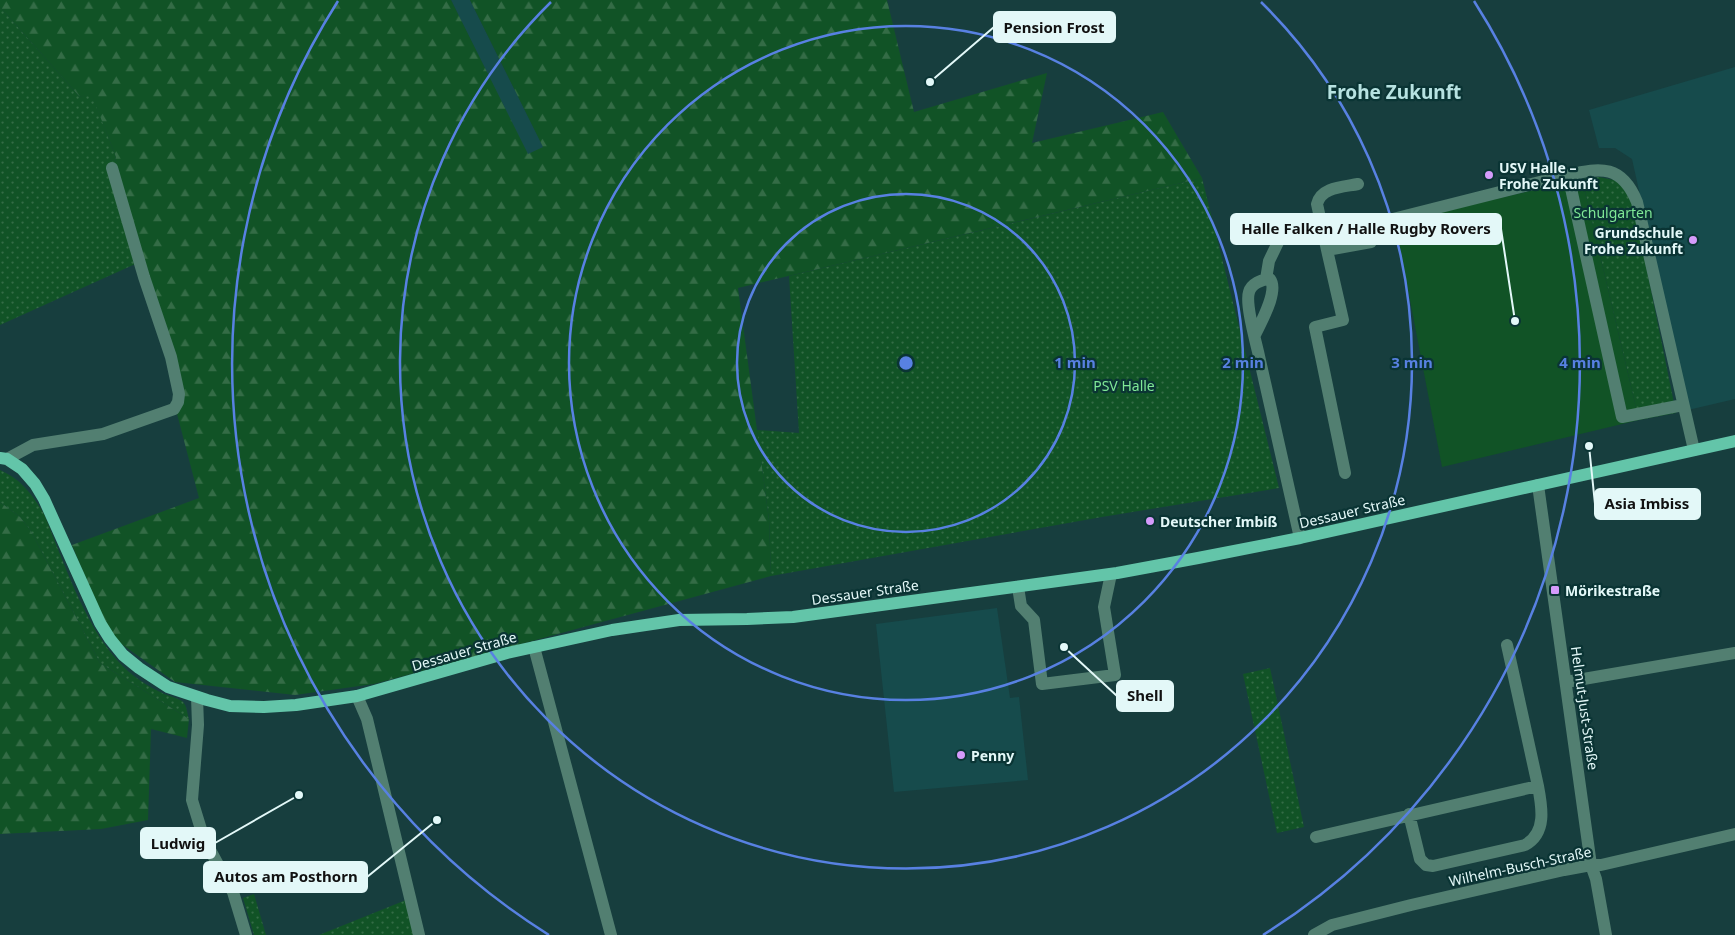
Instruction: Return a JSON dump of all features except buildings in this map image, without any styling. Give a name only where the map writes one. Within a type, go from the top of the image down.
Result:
[{"type":"main road","name":"Dessauer Straße","points":[[3,458],[22,469],[35,484],[44,499],[100,623],[110,639],[124,655],[154,678],[168,686],[197,697],[230,706],[247,708],[296,705],[356,696],[507,653],[612,630],[679,620],[793,617],[1111,574],[1300,538],[1735,441]]},
{"type":"street","points":[[3,458],[38,444],[103,434],[174,408],[178,402],[179,394],[171,357],[144,277],[112,168]]},
{"type":"street","points":[[1327,250],[1371,242],[1381,222],[1568,175],[1605,170],[1622,178],[1633,192],[1637,202],[1694,450]]},
{"type":"street","points":[[1568,175],[1622,417],[1683,405]]},
{"type":"street","points":[[1345,473],[1315,327],[1343,320],[1328,266],[1327,250],[1317,204],[1320,194],[1326,191],[1358,184]]},
{"type":"street","points":[[1266,279],[1269,261],[1283,232],[1321,223]]},
{"type":"street","points":[[1255,335],[1271,299],[1272,281],[1270,279],[1254,284],[1249,290],[1248,299],[1255,335],[1300,538]]},
{"type":"street","name":"Helmut-Just-Straße","points":[[1538,485],[1591,865],[1596,879],[1606,935]]},
{"type":"street","points":[[1018,587],[1021,606],[1034,620],[1042,684],[1115,675],[1104,606],[1111,574]]},
{"type":"street","points":[[1409,814],[1420,859],[1426,865],[1434,866],[1525,845],[1532,841],[1542,820],[1542,806],[1507,645]]},
{"type":"street","points":[[534,647],[612,935]]},
{"type":"street","points":[[1566,682],[1735,653]]},
{"type":"street","points":[[356,696],[367,719],[419,935]]},
{"type":"street","points":[[197,697],[198,725],[192,800],[204,839],[233,892],[246,935]]},
{"type":"street","points":[[1316,837],[1409,814],[1538,786]]},
{"type":"street","name":"Wilhelm-Busch-Straße","points":[[1314,935],[1332,925],[1411,905],[1591,865],[1601,865],[1735,834]]},
{"type":"shaded area","points":[[451,0],[470,0],[599,259],[608,318]]},
{"type":"shaded area","name":"Grundschule Frohe Zukunft","points":[[1735,67],[1735,399],[1688,410],[1632,159],[1615,148],[1599,148],[1589,110]]},
{"type":"shaded area","points":[[997,608],[1010,698],[1019,697],[1028,780],[894,792],[876,624]]},
{"type":"green space","points":[[0,0],[451,0],[528,154],[543,147],[470,0],[887,0],[914,112],[1047,73],[1032,143],[1163,112],[1202,178],[738,288],[769,520],[771,576],[374,684],[295,695],[175,682],[110,636],[72,545],[199,498],[176,410],[180,403],[114,167],[116,157],[91,93],[80,97],[0,7]]},
{"type":"green space","points":[[0,7],[80,97],[91,92],[116,157],[114,167],[142,261],[0,325]]},
{"type":"green space","name":"Schulgarten","points":[[1599,177],[1618,181],[1633,202],[1676,413],[1639,420],[1582,179]]},
{"type":"green space","name":"PSV Halle","points":[[1202,178],[1279,488],[1102,517],[771,576],[769,520],[757,430],[799,433],[789,276]]},
{"type":"green space","points":[[1582,179],[1639,420],[1442,467],[1395,222]]},
{"type":"green space","points":[[0,470],[14,478],[25,488],[44,514],[75,591],[106,646],[123,666],[139,680],[164,694],[182,701],[186,707],[189,719],[100,663],[31,531],[20,517],[0,502]]},
{"type":"green space","points":[[0,502],[20,517],[31,531],[100,663],[189,719],[187,738],[151,729],[148,820],[101,829],[0,834]]},
{"type":"green space","points":[[1270,668],[1304,827],[1277,833],[1243,674]]},
{"type":"green space","points":[[254,894],[266,935],[254,935],[243,898]]},
{"type":"green space","points":[[406,900],[415,935],[319,935]]},
{"type":"place","name":"Pension Frost","points":[[930,82]]},
{"type":"place","name":"USV Halle – Frohe Zukunft","points":[[1489,175]]},
{"type":"place","name":"Grundschule Frohe Zukunft","points":[[1693,240]]},
{"type":"place","name":"Halle Falken / Halle Rugby Rovers","points":[[1515,321]]},
{"type":"place","name":"Asia Imbiss","points":[[1589,446]]},
{"type":"place","name":"Deutscher Imbiß","points":[[1150,521]]},
{"type":"place","name":"Mörikestraße","points":[[1555,590]]},
{"type":"place","name":"Shell","points":[[1064,647]]},
{"type":"place","name":"Penny","points":[[961,755]]},
{"type":"place","name":"Ludwig","points":[[299,795]]},
{"type":"place","name":"Autos am Posthorn","points":[[437,820]]},
{"type":"district","name":"Frohe Zukunft","points":[[1394,92]]}]
